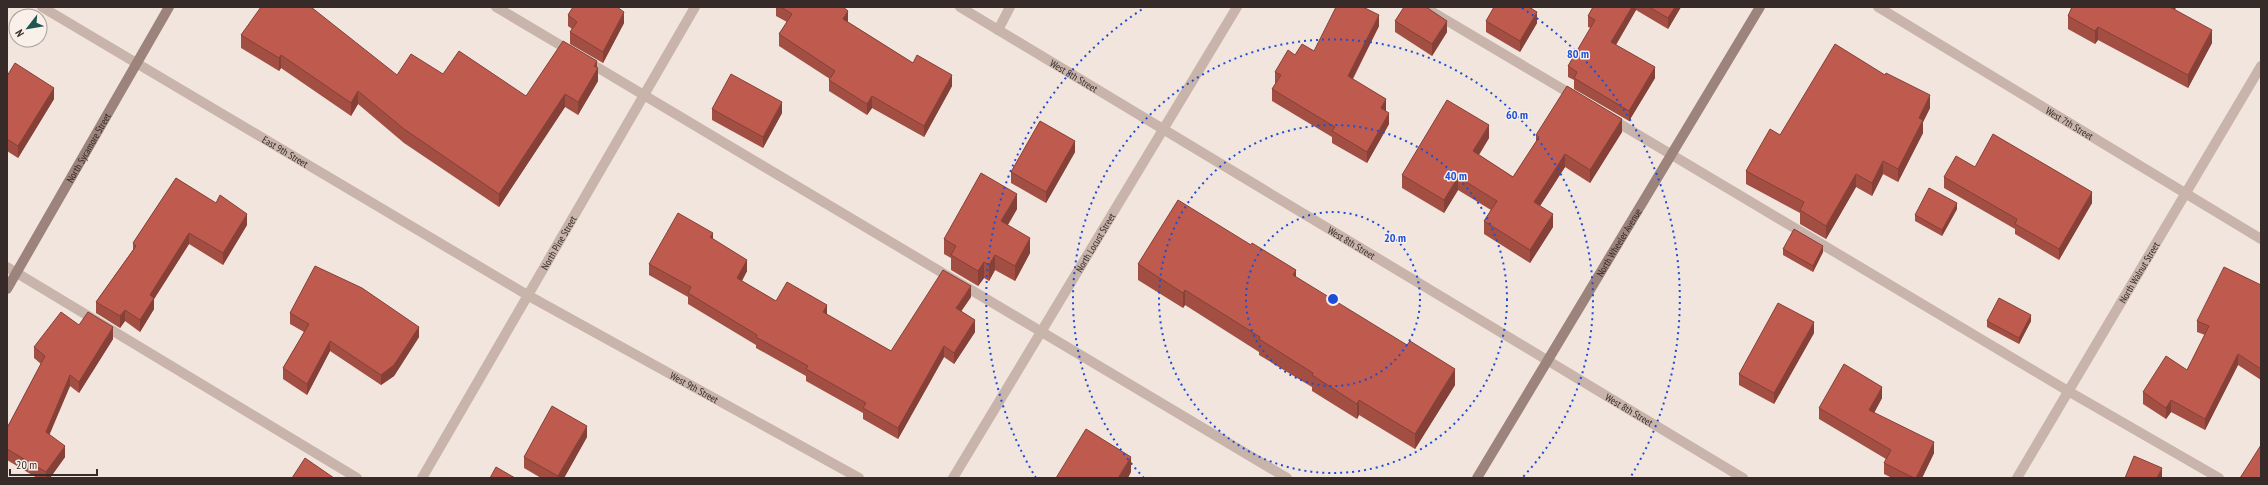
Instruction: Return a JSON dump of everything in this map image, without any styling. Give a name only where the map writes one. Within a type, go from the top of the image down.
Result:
[{"type":"street","name":"East 9th Street","points":[[42,7],[529,296]]},
{"type":"street","name":"North Sycamore Street","points":[[7,289],[169,7]]},
{"type":"street","points":[[496,7],[1287,478]]},
{"type":"street","name":"North Pine Street","points":[[422,478],[529,296],[695,7]]},
{"type":"street","name":"West 8th Street","points":[[960,7],[1743,478]]},
{"type":"street","points":[[998,30],[1010,7]]},
{"type":"street","name":"North Locust Street","points":[[953,478],[1040,331],[1237,7]]},
{"type":"street","points":[[1424,7],[1582,101]]},
{"type":"street","name":"North Wheeler Avenue","points":[[1477,478],[1546,360],[1760,7]]},
{"type":"street","name":"West 7th Street","points":[[1878,7],[2185,195],[2261,239]]},
{"type":"street","name":"North Walnut Street","points":[[2017,478],[2261,66]]},
{"type":"street","points":[[1602,113],[2068,391],[2219,478]]},
{"type":"street","points":[[7,267],[357,478]]},
{"type":"street","name":"West 9th Street","points":[[529,296],[859,478]]},
{"type":"building","points":[[261,7],[311,7],[397,75],[411,54],[443,74],[459,51],[526,96],[563,41],[597,61],[594,66],[598,68],[578,102],[565,94],[499,194],[404,129],[358,91],[351,103],[281,55],[279,58],[241,35]]},
{"type":"building","points":[[573,7],[617,7],[624,12],[603,52],[570,32],[577,22],[568,15]]},
{"type":"building","points":[[781,7],[843,7],[848,11],[843,19],[913,63],[917,55],[952,75],[924,126],[872,96],[867,104],[829,80],[835,71],[779,34],[792,14]]},
{"type":"building","points":[[1336,7],[1363,7],[1379,15],[1348,76],[1386,99],[1381,108],[1389,113],[1367,152],[1332,131],[1335,127],[1272,89],[1281,75],[1275,72],[1288,50],[1295,55],[1302,44],[1314,51]]},
{"type":"building","points":[[1404,7],[1426,7],[1447,21],[1432,44],[1395,21]]},
{"type":"building","points":[[1494,7],[1529,7],[1537,12],[1520,41],[1486,21]]},
{"type":"building","points":[[1593,7],[1632,7],[1611,42],[1655,67],[1629,111],[1574,78],[1577,72],[1568,66],[1595,20],[1588,16]]},
{"type":"building","points":[[1649,7],[1675,7],[1668,18]]},
{"type":"building","points":[[2072,7],[2170,7],[2212,30],[2188,75],[2098,27],[2095,31],[2068,16]]},
{"type":"building","points":[[1835,44],[1885,75],[1886,73],[1930,95],[1919,118],[1923,120],[1898,169],[1883,161],[1872,183],[1856,174],[1826,226],[1800,210],[1804,202],[1746,171],[1770,129],[1780,135]]},
{"type":"building","points":[[15,63],[54,88],[18,146],[7,139],[7,76]]},
{"type":"building","points":[[731,74],[782,102],[763,137],[712,109]]},
{"type":"building","points":[[1567,86],[1622,119],[1590,170],[1565,154],[1534,202],[1553,214],[1530,250],[1484,221],[1497,201],[1458,177],[1444,200],[1402,175],[1447,100],[1489,125],[1473,151],[1513,177],[1539,137],[1536,135]]},
{"type":"building","points":[[1040,121],[1075,141],[1046,192],[1011,172]]},
{"type":"building","points":[[1993,134],[2092,192],[2059,249],[2015,224],[2017,219],[1944,177],[1956,156],[1975,167]]},
{"type":"building","points":[[981,173],[1017,194],[1001,221],[1030,238],[1015,266],[995,255],[989,265],[984,262],[978,271],[951,255],[956,246],[944,239]]},
{"type":"building","points":[[176,178],[216,203],[220,195],[247,214],[223,253],[189,233],[150,295],[154,298],[140,320],[125,310],[120,316],[96,302],[136,246],[133,243]]},
{"type":"building","points":[[1929,188],[1957,203],[1942,230],[1915,215]]},
{"type":"building","points":[[1178,200],[1251,245],[1252,243],[1296,270],[1293,275],[1407,345],[1410,341],[1455,369],[1415,434],[1359,400],[1357,404],[1312,375],[1313,373],[1259,339],[1260,337],[1185,290],[1183,293],[1138,264]]},
{"type":"building","points":[[678,213],[713,233],[710,237],[747,260],[737,278],[776,301],[787,282],[827,305],[823,312],[891,351],[943,270],[971,286],[956,308],[975,320],[954,353],[944,346],[898,428],[863,408],[866,403],[806,369],[808,366],[756,337],[757,335],[688,293],[691,287],[649,264]]},
{"type":"building","points":[[1794,229],[1823,246],[1813,266],[1783,249]]},
{"type":"building","points":[[315,266],[362,288],[419,327],[394,365],[381,375],[330,341],[307,384],[283,368],[309,324],[290,313]]},
{"type":"building","points":[[2224,267],[2261,285],[2261,369],[2238,354],[2205,419],[2171,400],[2166,408],[2143,392],[2166,356],[2187,370],[2209,326],[2197,321]]},
{"type":"building","points":[[1999,298],[2031,315],[2019,338],[1987,321]]},
{"type":"building","points":[[1778,303],[1814,322],[1774,393],[1739,374]]},
{"type":"building","points":[[61,312],[79,325],[88,312],[113,327],[79,382],[70,375],[46,432],[65,446],[46,472],[7,449],[7,428],[45,356],[34,347]]},
{"type":"building","points":[[1844,364],[1882,387],[1869,410],[1934,442],[1916,478],[1884,463],[1891,450],[1819,408]]},
{"type":"building","points":[[552,406],[587,426],[558,476],[524,457]]},
{"type":"building","points":[[1086,429],[1131,457],[1118,478],[1056,478]]},
{"type":"building","points":[[2261,445],[2261,478],[2240,478]]},
{"type":"building","points":[[2134,456],[2162,468],[2157,478],[2125,478]]},
{"type":"building","points":[[305,458],[334,478],[292,478]]},
{"type":"building","points":[[496,467],[515,478],[490,478]]}]
